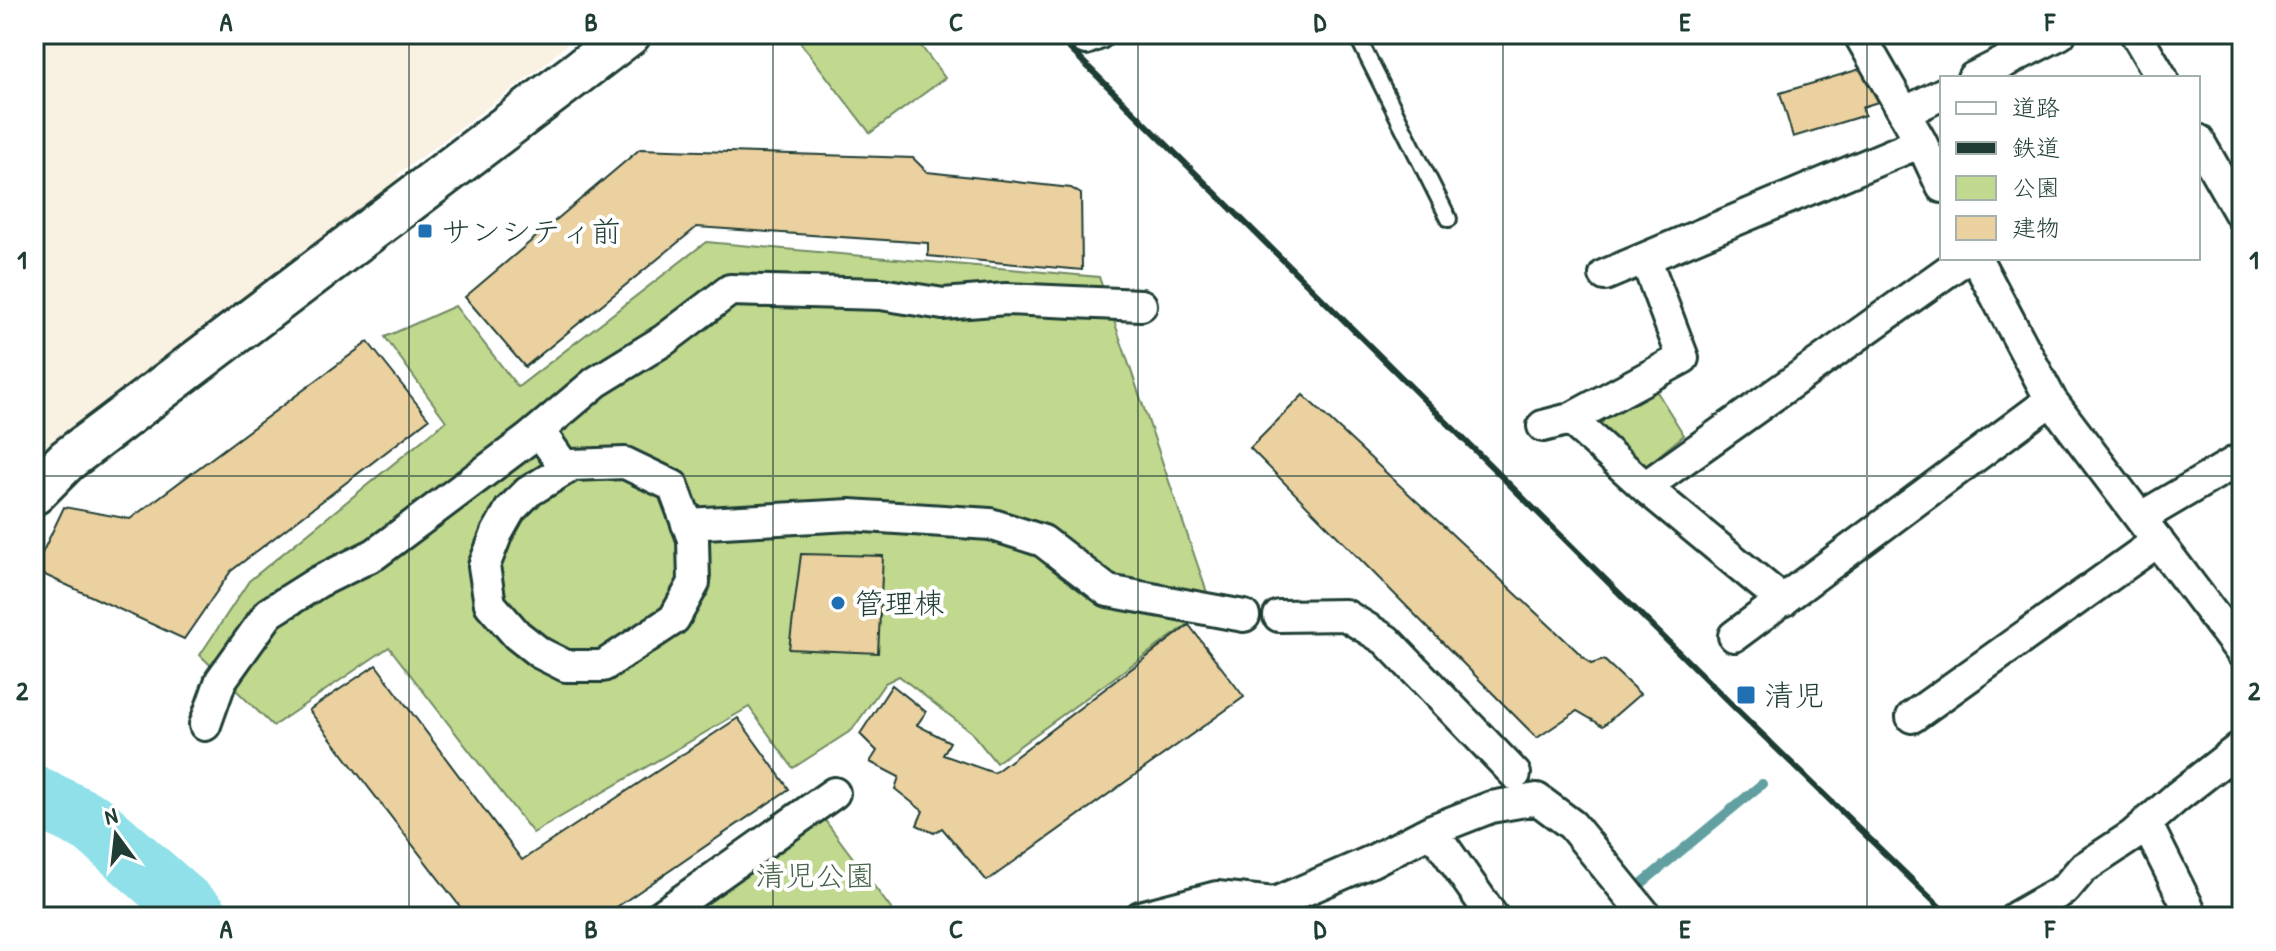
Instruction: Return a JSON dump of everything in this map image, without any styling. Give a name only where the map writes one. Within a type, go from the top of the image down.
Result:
[{"type":"street","points":[[34,493],[67,460],[124,416],[629,34]]},
{"type":"street","points":[[1859,34],[1921,142],[1940,183]]},
{"type":"street","points":[[1977,76],[2060,34]]},
{"type":"street","points":[[2136,34],[2161,76]]},
{"type":"street","points":[[1904,113],[1940,95]]},
{"type":"street","points":[[1605,275],[1921,142]]},
{"type":"street","points":[[2200,144],[2242,217]]},
{"type":"street","points":[[1646,260],[1683,358],[1557,422],[1645,487],[1783,601]]},
{"type":"street","points":[[1645,487],[1963,260]]},
{"type":"street","points":[[1977,260],[2051,400],[2242,653]]},
{"type":"street","points":[[526,441],[596,382],[664,340],[730,290],[881,294],[943,304],[1006,299],[1141,305]]},
{"type":"street","points":[[1734,636],[2051,400]]},
{"type":"street","points":[[205,725],[221,680],[269,613],[318,582],[375,554],[539,431],[566,469]]},
{"type":"street","points":[[1912,717],[2242,458]]},
{"type":"street","points":[[625,463],[673,486],[687,524],[693,539],[694,583],[674,619],[603,666],[566,666],[540,653],[517,635],[490,604],[484,566],[510,510],[528,492],[572,465],[625,463]]},
{"type":"street","points":[[687,524],[850,515],[990,524],[1043,541],[1108,591],[1244,616]]},
{"type":"street","points":[[1279,616],[1345,615],[1386,640],[1515,774]]},
{"type":"street","points":[[2016,917],[2065,889],[2082,869],[2146,823],[2242,746]]},
{"type":"street","points":[[659,917],[834,793]]},
{"type":"street","points":[[1140,917],[1217,897],[1275,903],[1372,861],[1432,830],[1491,807],[1537,799],[1572,825],[1647,917]]},
{"type":"street","points":[[2146,823],[2193,917]]},
{"type":"street","points":[[1432,830],[1493,917]]},
{"type":"lane","points":[[1356,34],[1449,219]]},
{"type":"shaded area","points":[[34,34],[578,34],[543,66],[397,175],[406,188],[34,458]]},
{"type":"green space","points":[[794,34],[912,34],[945,78],[870,133]]},
{"type":"green space","points":[[706,242],[1099,277],[1212,607],[996,763],[971,732],[899,676],[885,683],[852,730],[793,768],[749,707],[533,833],[389,647],[273,726],[200,655],[249,581],[446,421],[385,337],[455,306],[518,387]]},
{"type":"green space","points":[[1654,387],[1684,435],[1645,467],[1601,427],[1605,415]]},
{"type":"green space","name":"清児公園","points":[[824,819],[897,917],[685,917]]},
{"type":"building","points":[[1867,67],[1878,102],[1862,107],[1865,115],[1793,137],[1780,93]]},
{"type":"building","points":[[640,149],[913,158],[927,172],[1071,188],[1081,194],[1082,270],[928,256],[928,243],[697,227],[525,367],[465,297]]},
{"type":"building","points":[[368,342],[429,419],[231,571],[184,639],[34,570],[64,507],[130,519]]},
{"type":"building","points":[[1303,395],[1591,664],[1604,660],[1640,694],[1603,726],[1577,711],[1537,738],[1250,448]]},
{"type":"building","name":"管理棟","points":[[801,554],[883,556],[878,653],[789,649]]},
{"type":"building","points":[[1189,625],[1244,697],[987,881],[942,828],[934,833],[917,825],[923,811],[895,789],[899,777],[870,762],[877,751],[860,734],[892,685],[926,712],[917,725],[950,742],[943,755],[994,773]]},
{"type":"building","points":[[376,665],[522,860],[738,718],[789,789],[602,917],[468,917],[309,710]]},
{"type":"waterway","points":[[1636,888],[1762,784]]},
{"type":"waterway","points":[[34,795],[93,824],[199,917]]},
{"type":"railway","points":[[1055,34],[1950,917]]},
{"type":"place","name":"サンシティ前","points":[[425,231]]},
{"type":"place","name":"管理棟","points":[[838,603]]},
{"type":"place","name":"清児","points":[[1746,695]]}]
